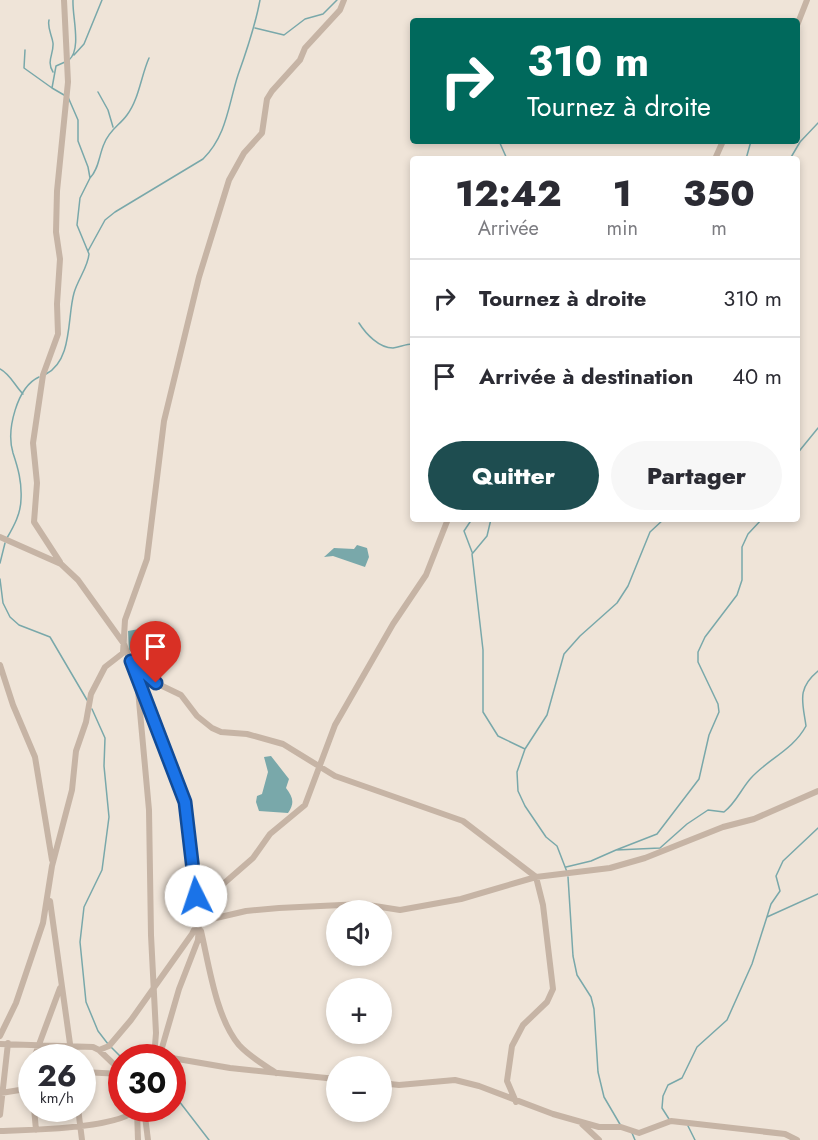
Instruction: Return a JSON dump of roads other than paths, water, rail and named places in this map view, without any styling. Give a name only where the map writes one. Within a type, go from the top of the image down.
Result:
[{"type":"street","points":[[64,0],[68,82],[57,192],[56,232],[60,259],[58,334],[43,375],[33,442],[37,483],[33,522],[61,564],[78,580],[125,646],[185,802],[199,922],[212,981],[234,1038],[255,1059],[276,1073]]},
{"type":"street","points":[[10,1044],[0,1036],[16,1003],[34,953],[49,895],[52,866],[66,821],[76,751],[86,722],[91,694],[105,667],[122,655],[125,646],[125,620],[147,558],[164,421],[199,277],[229,180],[244,153],[262,133],[267,99],[272,91],[300,60],[305,48],[340,10],[344,0]]},
{"type":"street","points":[[800,18],[807,0]]},
{"type":"street","points":[[99,1050],[109,1046],[131,1020],[199,922],[214,892],[253,858],[270,834],[305,805],[335,725],[393,624],[426,575],[447,522]]},
{"type":"street","points":[[0,537],[61,564]]},
{"type":"street","points":[[131,661],[147,677],[181,695],[197,716],[212,728],[221,732],[247,734],[283,744],[319,768],[463,821],[536,877],[543,904],[553,989],[547,1002],[523,1025],[512,1046],[507,1081],[516,1102]]},
{"type":"street","points":[[0,665],[13,705],[35,758],[52,866]]},
{"type":"street","points":[[137,679],[149,810],[155,1044]]},
{"type":"street","points":[[199,922],[246,910],[279,908],[362,904],[400,910],[461,899],[536,877],[610,868],[645,858],[723,827],[754,819],[818,791]]},
{"type":"street","points":[[49,895],[70,1044]]},
{"type":"street","points":[[163,1044],[179,989],[196,946],[199,922]]},
{"type":"street","points":[[37,1044],[61,988]]},
{"type":"street","points":[[0,1044],[18,1044]]},
{"type":"street","points":[[0,1115],[1,1094],[10,1044]]},
{"type":"street","points":[[96,1048],[108,1059]]},
{"type":"street","points":[[186,1060],[326,1078]]},
{"type":"street","points":[[392,1084],[455,1080],[478,1086],[516,1102],[599,1127],[621,1126],[639,1133],[671,1121],[785,1134],[797,1140]]},
{"type":"street","points":[[1,1094],[18,1091]]},
{"type":"street","points":[[573,1119],[586,1126],[599,1140]]},
{"type":"street","points":[[35,1122],[36,1130]]},
{"type":"street","points":[[80,1122],[82,1140]]},
{"type":"street","points":[[4,1140],[2,1131],[36,1130],[109,1122]]},
{"type":"street","points":[[138,1140],[139,1122]]},
{"type":"street","points":[[147,1122],[147,1140]]},
{"type":"water","points":[[357,545],[367,548],[369,557],[365,567],[333,556],[324,557],[334,548],[354,549]]},
{"type":"water","points":[[139,629],[146,638],[148,648],[144,655],[136,656],[129,650],[128,631]]},
{"type":"water","points":[[271,756],[289,779],[286,788],[292,797],[292,803],[288,813],[259,811],[256,802],[257,796],[262,794],[268,772],[264,757]]},
{"type":"waterway","points":[[69,60],[73,55],[76,40],[73,0]]},
{"type":"waterway","points":[[74,55],[84,44],[102,0]]},
{"type":"waterway","points":[[88,251],[105,220],[203,159],[211,150],[226,120],[260,0]]},
{"type":"waterway","points":[[255,28],[284,35],[305,19],[323,14],[337,0]]},
{"type":"waterway","points":[[49,20],[53,43],[50,61],[53,72]]},
{"type":"waterway","points":[[25,50],[24,68],[52,88]]},
{"type":"waterway","points":[[90,178],[97,166],[106,139],[131,109],[149,58]]},
{"type":"waterway","points":[[64,95],[52,88],[56,66],[65,62]]},
{"type":"waterway","points":[[98,92],[108,110],[113,127]]},
{"type":"waterway","points":[[46,374],[55,367],[65,349],[74,293],[89,254],[77,225],[80,198],[90,178],[78,141],[78,120],[68,97]]},
{"type":"waterway","points":[[800,142],[818,123]]},
{"type":"waterway","points":[[500,144],[506,156]]},
{"type":"waterway","points":[[747,156],[750,144]]},
{"type":"waterway","points":[[792,156],[799,144]]},
{"type":"waterway","points":[[359,323],[369,336],[383,346],[393,348],[410,344]]},
{"type":"waterway","points":[[0,369],[10,377],[23,394]]},
{"type":"waterway","points":[[7,538],[15,524],[21,504],[21,487],[11,444],[12,421],[19,399],[31,382],[39,377]]},
{"type":"waterway","points":[[800,450],[818,428]]},
{"type":"waterway","points":[[470,522],[464,531],[472,552]]},
{"type":"waterway","points":[[490,522],[487,536],[472,554],[483,650],[483,712],[498,736],[525,749]]},
{"type":"waterway","points":[[567,872],[557,846],[546,837],[525,806],[518,791],[517,772],[525,749],[547,715],[564,654],[580,636],[617,603],[628,586],[650,532],[661,522]]},
{"type":"waterway","points":[[616,850],[657,834],[699,779],[709,735],[719,712],[718,704],[698,662],[698,652],[705,637],[737,595],[742,580],[742,547],[748,534],[759,522]]},
{"type":"waterway","points":[[0,563],[5,543]]},
{"type":"waterway","points":[[0,579],[3,603],[10,617],[19,625],[50,637],[87,700]]},
{"type":"waterway","points":[[566,867],[591,861],[616,850],[660,848],[687,824],[708,810],[724,812],[751,778],[801,734],[806,726],[804,690],[806,684],[818,671]]},
{"type":"waterway","points":[[92,709],[105,738],[104,766],[109,817],[102,870],[84,907],[80,942],[86,1002],[98,1031],[108,1044]]},
{"type":"waterway","points":[[669,1119],[662,1108],[663,1096],[668,1085],[682,1078],[697,1047],[727,1020],[752,964],[771,904],[780,891],[776,876],[783,861],[818,828]]},
{"type":"waterway","points":[[568,877],[573,956],[577,975],[591,997],[594,1009],[598,1072],[604,1097],[621,1126]]},
{"type":"waterway","points":[[767,917],[818,894]]},
{"type":"waterway","points":[[186,1110],[209,1140]]},
{"type":"waterway","points":[[688,1126],[695,1140]]},
{"type":"waterway","points":[[632,1133],[635,1140]]}]
